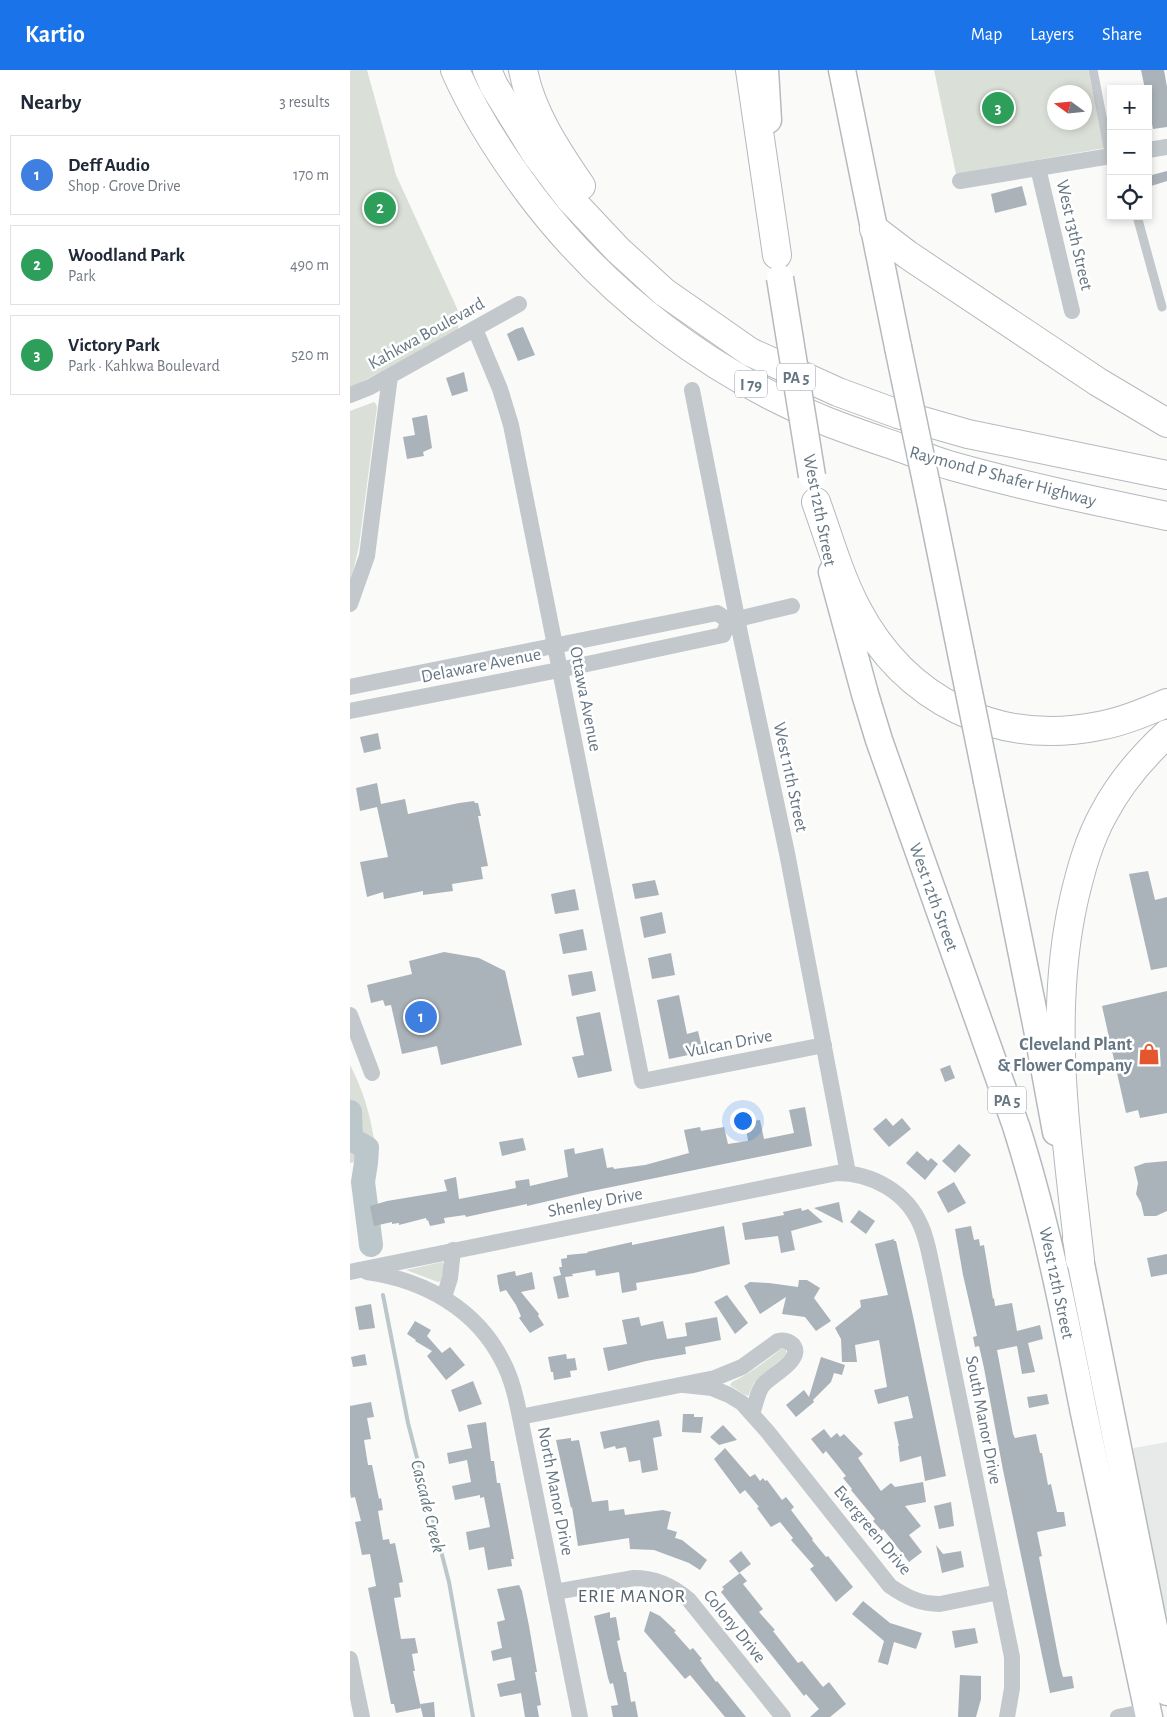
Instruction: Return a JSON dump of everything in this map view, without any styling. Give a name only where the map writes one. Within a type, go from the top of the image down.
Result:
[{"type":"highway","name":"Raymond P Shafer Highway","points":[[455,70],[480,120],[498,150],[545,214],[574,248],[640,310],[719,366],[767,393],[827,421],[951,466],[1090,500],[1167,516]]},
{"type":"highway","name":"Raymond P Shafer Highway","points":[[487,70],[494,86],[536,154],[570,199],[618,250],[664,292],[750,352],[838,392],[898,414],[968,434],[1167,475]]},
{"type":"highway","points":[[523,70],[531,97],[554,144],[574,177],[602,216],[641,259],[722,332]]},
{"type":"highway","points":[[750,70],[779,266]]},
{"type":"highway","points":[[874,229],[908,255],[1090,377],[1167,423]]},
{"type":"highway","points":[[814,489],[846,584],[867,626],[892,660],[924,690],[940,701],[981,720],[1016,728],[1045,731],[1098,726],[1135,716],[1167,703]]},
{"type":"highway","points":[[1080,1260],[1060,1058],[1061,1002],[1067,932],[1082,866],[1103,814],[1130,773],[1167,734]]},
{"type":"main road","name":"West 12th Street","points":[[765,70],[771,188],[779,266],[814,489],[838,598],[879,740],[1031,1172],[1054,1265],[1148,1714]]},
{"type":"main road","name":"West 12th Street","points":[[842,70],[1039,1038],[1080,1260],[1167,1692]]},
{"type":"street","points":[[1152,149],[1167,147]]},
{"type":"street","points":[[960,181],[1107,156]]},
{"type":"street","name":"West 13th Street","points":[[1038,168],[1072,311]]},
{"type":"street","name":"Kahkwa Boulevard","points":[[350,395],[370,387],[519,304]]},
{"type":"street","name":"Ottawa Avenue","points":[[475,329],[500,389],[511,425],[642,1081]]},
{"type":"street","points":[[350,604],[368,556],[390,376]]},
{"type":"street","name":"West 11th Street","points":[[692,390],[734,619],[787,853],[848,1173]]},
{"type":"street","name":"Delaware Avenue","points":[[350,687],[717,613],[734,619],[792,606]]},
{"type":"street","name":"Delaware Avenue","points":[[350,711],[559,670],[723,635],[734,619]]},
{"type":"street","points":[[350,1015],[372,1072]]},
{"type":"street","name":"Vulcan Drive","points":[[642,1081],[824,1044]]},
{"type":"street","name":"Shenley Drive","points":[[354,1271],[794,1180],[836,1173],[848,1173]]},
{"type":"street","name":"South Manor Drive","points":[[848,1173],[874,1180],[890,1188],[903,1198],[912,1210],[926,1238],[1012,1657],[1012,1688],[1007,1717]]},
{"type":"street","points":[[444,1297],[450,1278],[453,1250]]},
{"type":"street","name":"North Manor Drive","points":[[354,1271],[400,1278],[444,1297],[463,1311],[486,1334],[494,1347],[511,1381],[520,1417],[580,1717]]},
{"type":"street","name":"Evergreen Drive","points":[[520,1417],[715,1378],[733,1372],[778,1341],[783,1340],[790,1343],[794,1346],[795,1355],[791,1362],[763,1385],[752,1413]]},
{"type":"street","name":"Evergreen Drive","points":[[684,1385],[702,1386],[722,1392],[742,1403],[890,1586],[905,1596],[930,1604],[940,1604],[999,1592]]},
{"type":"street","name":"Colony Drive","points":[[555,1592],[634,1578],[652,1580],[676,1589],[701,1614],[783,1717]]},
{"type":"street","points":[[350,1659],[362,1717]]},
{"type":"street","points":[[1118,1717],[1148,1714]]},
{"type":"lane","points":[[1093,70],[1107,141]]},
{"type":"lane","points":[[1138,220],[1162,307]]},
{"type":"shaded area","points":[[350,70],[367,70],[396,175],[461,317],[457,331],[350,388]]},
{"type":"shaded area","points":[[934,70],[1088,70],[1091,85],[1047,85],[1047,130],[1092,130],[1092,88],[1105,148],[956,174]]},
{"type":"shaded area","points":[[374,402],[377,407],[359,546],[350,584],[350,411]]},
{"type":"shaded area","points":[[350,1065],[361,1088],[368,1110],[377,1157],[350,1163]]},
{"type":"shaded area","points":[[442,1262],[445,1266],[441,1281],[438,1282],[406,1270]]},
{"type":"shaded area","points":[[781,1349],[786,1349],[786,1355],[754,1383],[748,1396],[730,1385],[764,1363]]},
{"type":"shaded area","points":[[1167,1442],[1167,1644],[1128,1449]]},
{"type":"building","points":[[1141,70],[1164,70],[1167,87],[1167,127],[1153,129],[1152,85],[1144,85]]},
{"type":"building","points":[[1167,171],[1167,181],[1152,186],[1152,175]]},
{"type":"building","points":[[1022,186],[1027,205],[995,213],[991,194]]},
{"type":"building","points":[[523,327],[535,355],[518,361],[507,334]]},
{"type":"building","points":[[464,372],[468,391],[452,396],[446,378]]},
{"type":"building","points":[[427,415],[432,448],[423,452],[424,456],[407,459],[403,437],[415,435],[412,418]]},
{"type":"building","points":[[378,733],[381,749],[364,753],[360,737]]},
{"type":"building","points":[[377,783],[381,804],[405,799],[408,814],[459,803],[474,801],[478,803],[481,816],[478,816],[488,866],[481,867],[483,879],[452,884],[453,891],[423,895],[423,891],[384,899],[383,892],[367,897],[360,862],[388,857],[377,807],[360,811],[356,788]]},
{"type":"building","points":[[1148,871],[1155,900],[1167,897],[1167,967],[1151,970],[1129,874]]},
{"type":"building","points":[[655,880],[659,895],[635,899],[632,884]]},
{"type":"building","points":[[575,889],[579,910],[555,914],[551,894]]},
{"type":"building","points":[[662,912],[666,933],[644,938],[640,917]]},
{"type":"building","points":[[583,929],[587,950],[563,954],[559,934]]},
{"type":"building","points":[[444,952],[479,958],[505,971],[522,1045],[441,1065],[437,1046],[402,1054],[391,1005],[385,1006],[383,1000],[371,1003],[367,985],[412,974],[409,961]]},
{"type":"building","points":[[671,953],[675,975],[652,979],[648,958]]},
{"type":"building","points":[[592,971],[596,991],[572,996],[568,975]]},
{"type":"building","points":[[1167,991],[1167,1113],[1140,1118],[1138,1110],[1126,1113],[1102,1006]]},
{"type":"building","points":[[679,995],[687,1034],[698,1031],[703,1052],[669,1059],[657,1000]]},
{"type":"building","points":[[600,1012],[612,1071],[578,1078],[572,1057],[584,1055],[576,1017]]},
{"type":"building","points":[[950,1065],[955,1078],[945,1082],[940,1069]]},
{"type":"building","points":[[805,1107],[812,1146],[527,1206],[527,1204],[466,1217],[465,1215],[444,1218],[445,1223],[430,1226],[426,1218],[399,1225],[399,1223],[392,1224],[392,1222],[374,1226],[370,1206],[387,1201],[447,1191],[444,1180],[456,1177],[459,1199],[516,1188],[515,1181],[529,1179],[530,1186],[568,1177],[564,1150],[574,1148],[575,1154],[603,1148],[607,1168],[613,1167],[614,1169],[645,1165],[689,1153],[684,1130],[700,1127],[701,1131],[724,1127],[728,1144],[748,1141],[745,1122],[760,1120],[764,1139],[794,1133],[789,1110]]},
{"type":"building","points":[[886,1118],[893,1126],[902,1118],[911,1129],[889,1147],[873,1129]]},
{"type":"building","points":[[523,1138],[526,1150],[502,1156],[499,1142]]},
{"type":"building","points":[[959,1144],[971,1155],[955,1173],[942,1161]]},
{"type":"building","points":[[917,1151],[928,1161],[931,1158],[938,1164],[925,1180],[906,1163]]},
{"type":"building","points":[[1167,1161],[1167,1211],[1156,1216],[1144,1216],[1141,1203],[1136,1194],[1138,1183],[1134,1167],[1145,1163]]},
{"type":"building","points":[[954,1182],[966,1203],[948,1213],[937,1192]]},
{"type":"building","points":[[839,1202],[843,1223],[814,1208]]},
{"type":"building","points":[[801,1208],[802,1211],[808,1209],[823,1222],[791,1231],[795,1250],[781,1253],[778,1236],[745,1240],[742,1223],[784,1215],[783,1212]]},
{"type":"building","points":[[859,1210],[875,1221],[866,1234],[850,1222]]},
{"type":"building","points":[[724,1226],[730,1264],[694,1273],[636,1283],[637,1290],[622,1293],[619,1272],[596,1276],[595,1270],[572,1274],[573,1276],[565,1277],[569,1297],[558,1299],[553,1277],[561,1275],[559,1267],[562,1267],[561,1259],[567,1258],[567,1255],[588,1253],[632,1242],[632,1245]]},
{"type":"building","points":[[971,1226],[974,1240],[979,1239],[980,1246],[984,1245],[995,1306],[1012,1303],[1017,1331],[1040,1325],[1043,1339],[1028,1343],[1035,1372],[1022,1374],[1017,1346],[997,1350],[1013,1434],[1015,1438],[1036,1434],[1048,1485],[1051,1484],[1057,1512],[1064,1512],[1066,1526],[1037,1532],[1042,1556],[1039,1557],[1060,1666],[1063,1677],[1072,1676],[1074,1688],[1050,1693],[1003,1470],[984,1368],[979,1346],[975,1347],[973,1337],[977,1336],[955,1229]]},
{"type":"building","points":[[894,1239],[913,1316],[946,1476],[925,1481],[921,1456],[900,1462],[894,1422],[913,1418],[908,1396],[878,1404],[874,1390],[887,1387],[879,1340],[855,1345],[857,1362],[842,1362],[841,1339],[835,1328],[861,1307],[860,1300],[888,1295],[875,1244]]},
{"type":"building","points":[[1167,1254],[1167,1274],[1151,1277],[1147,1258]]},
{"type":"building","points":[[515,1271],[516,1276],[532,1272],[535,1289],[521,1292],[539,1314],[538,1316],[544,1325],[530,1333],[519,1318],[521,1316],[516,1305],[506,1290],[500,1292],[497,1275]]},
{"type":"building","points":[[799,1280],[807,1280],[820,1288],[814,1298],[831,1321],[816,1331],[805,1317],[782,1314],[786,1297],[760,1314],[744,1286],[750,1282],[798,1287]]},
{"type":"building","points":[[727,1295],[748,1323],[735,1334],[714,1302]]},
{"type":"building","points":[[371,1304],[375,1328],[359,1330],[355,1307]]},
{"type":"building","points":[[639,1317],[641,1326],[663,1321],[667,1339],[687,1336],[685,1323],[717,1317],[721,1340],[685,1347],[686,1354],[646,1361],[608,1371],[603,1348],[627,1344],[622,1320]]},
{"type":"building","points":[[415,1321],[431,1330],[427,1336],[442,1353],[450,1347],[465,1365],[446,1380],[427,1356],[432,1351],[407,1334]]},
{"type":"building","points":[[365,1354],[367,1365],[353,1367],[351,1357]]},
{"type":"building","points":[[566,1354],[567,1359],[575,1358],[577,1370],[570,1371],[571,1377],[554,1380],[548,1357]]},
{"type":"building","points":[[821,1357],[845,1365],[842,1375],[834,1373],[831,1382],[813,1400],[814,1402],[796,1417],[786,1405],[804,1390],[809,1397]]},
{"type":"building","points":[[473,1381],[482,1404],[459,1412],[451,1390]]},
{"type":"building","points":[[1047,1394],[1049,1404],[1029,1408],[1027,1397]]},
{"type":"building","points":[[371,1402],[374,1417],[367,1418],[371,1439],[364,1440],[368,1465],[372,1465],[379,1499],[381,1498],[383,1510],[378,1511],[383,1540],[389,1539],[390,1544],[395,1543],[403,1582],[399,1583],[401,1597],[394,1598],[401,1639],[415,1638],[418,1653],[412,1654],[415,1671],[413,1671],[421,1708],[396,1713],[394,1704],[391,1704],[368,1588],[376,1586],[370,1554],[362,1555],[355,1522],[361,1521],[355,1497],[351,1498],[350,1492],[350,1406]]},
{"type":"building","points":[[683,1414],[694,1414],[694,1417],[703,1417],[701,1433],[682,1432]]},
{"type":"building","points":[[659,1420],[662,1436],[653,1438],[658,1470],[642,1473],[640,1460],[629,1462],[626,1447],[616,1449],[615,1446],[604,1449],[600,1432]]},
{"type":"building","points":[[486,1422],[491,1461],[494,1461],[497,1483],[500,1483],[514,1559],[511,1559],[512,1566],[488,1570],[484,1547],[469,1550],[466,1532],[490,1527],[484,1497],[480,1498],[480,1495],[455,1500],[452,1486],[471,1482],[467,1460],[449,1464],[447,1453],[472,1448],[467,1425]]},
{"type":"building","points":[[723,1425],[737,1440],[719,1445],[710,1437]]},
{"type":"building","points":[[824,1429],[831,1438],[837,1433],[840,1437],[844,1434],[863,1454],[858,1458],[881,1491],[891,1483],[895,1487],[923,1482],[926,1502],[905,1506],[921,1526],[909,1535],[922,1552],[909,1562],[883,1529],[882,1531],[873,1521],[875,1519],[843,1478],[846,1476],[826,1451],[823,1454],[811,1439]]},
{"type":"building","points":[[571,1438],[571,1441],[579,1440],[592,1502],[608,1500],[609,1511],[624,1509],[625,1515],[663,1510],[671,1512],[667,1529],[677,1532],[675,1538],[682,1540],[707,1560],[700,1570],[689,1563],[654,1550],[630,1549],[629,1538],[578,1546],[572,1507],[556,1440]]},
{"type":"building","points":[[725,1448],[750,1477],[755,1474],[760,1481],[763,1478],[765,1481],[767,1480],[782,1500],[786,1497],[794,1507],[791,1510],[812,1540],[826,1557],[828,1556],[853,1587],[836,1602],[810,1569],[814,1566],[791,1540],[793,1538],[780,1522],[771,1527],[757,1508],[759,1507],[745,1490],[740,1494],[714,1459]]},
{"type":"building","points":[[951,1502],[954,1526],[939,1529],[934,1506]]},
{"type":"building","points":[[936,1545],[943,1554],[961,1551],[964,1567],[942,1573]]},
{"type":"building","points":[[741,1551],[751,1564],[739,1573],[729,1561]]},
{"type":"building","points":[[740,1573],[747,1581],[743,1584],[763,1609],[759,1612],[775,1630],[773,1631],[798,1663],[802,1661],[823,1687],[829,1682],[846,1704],[830,1717],[810,1717],[819,1709],[806,1694],[804,1696],[721,1592],[724,1589],[722,1587]]},
{"type":"building","points":[[519,1585],[522,1591],[537,1672],[535,1672],[541,1705],[537,1706],[539,1717],[525,1717],[521,1693],[500,1697],[497,1684],[515,1680],[511,1657],[493,1661],[491,1651],[502,1648],[497,1622],[505,1620],[497,1589]]},
{"type":"building","points":[[863,1601],[890,1623],[922,1633],[916,1649],[894,1642],[888,1665],[878,1662],[884,1641],[852,1614]]},
{"type":"building","points":[[650,1611],[660,1616],[676,1631],[674,1632],[690,1650],[693,1648],[716,1682],[746,1717],[725,1717],[690,1675],[685,1679],[644,1631]]},
{"type":"building","points":[[610,1612],[610,1618],[616,1617],[620,1640],[617,1641],[624,1672],[626,1672],[631,1702],[635,1701],[638,1717],[613,1717],[611,1706],[618,1705],[613,1683],[610,1684],[608,1678],[594,1616]]},
{"type":"building","points":[[975,1628],[978,1643],[955,1648],[952,1631]]},
{"type":"building","points":[[960,1675],[981,1676],[981,1699],[976,1717],[958,1717]]},
{"type":"building","points":[[434,1702],[435,1717],[423,1717],[420,1704]]},
{"type":"waterway","name":"Cascade Creek","points":[[350,1112],[351,1139],[367,1148],[363,1182],[371,1245]]},
{"type":"waterway","name":"Cascade Creek","points":[[383,1295],[408,1423],[449,1582],[473,1717]]},
{"type":"place","name":"Victory Park","points":[[998,108]]},
{"type":"place","name":"Woodland Park","points":[[380,208]]},
{"type":"place","name":"Deff Audio","points":[[421,1017]]},
{"type":"place","name":"Cleveland Plant & Flower Company","points":[[1149,1054]]},
{"type":"district","name":"ERIE MANOR","points":[[632,1595]]}]
